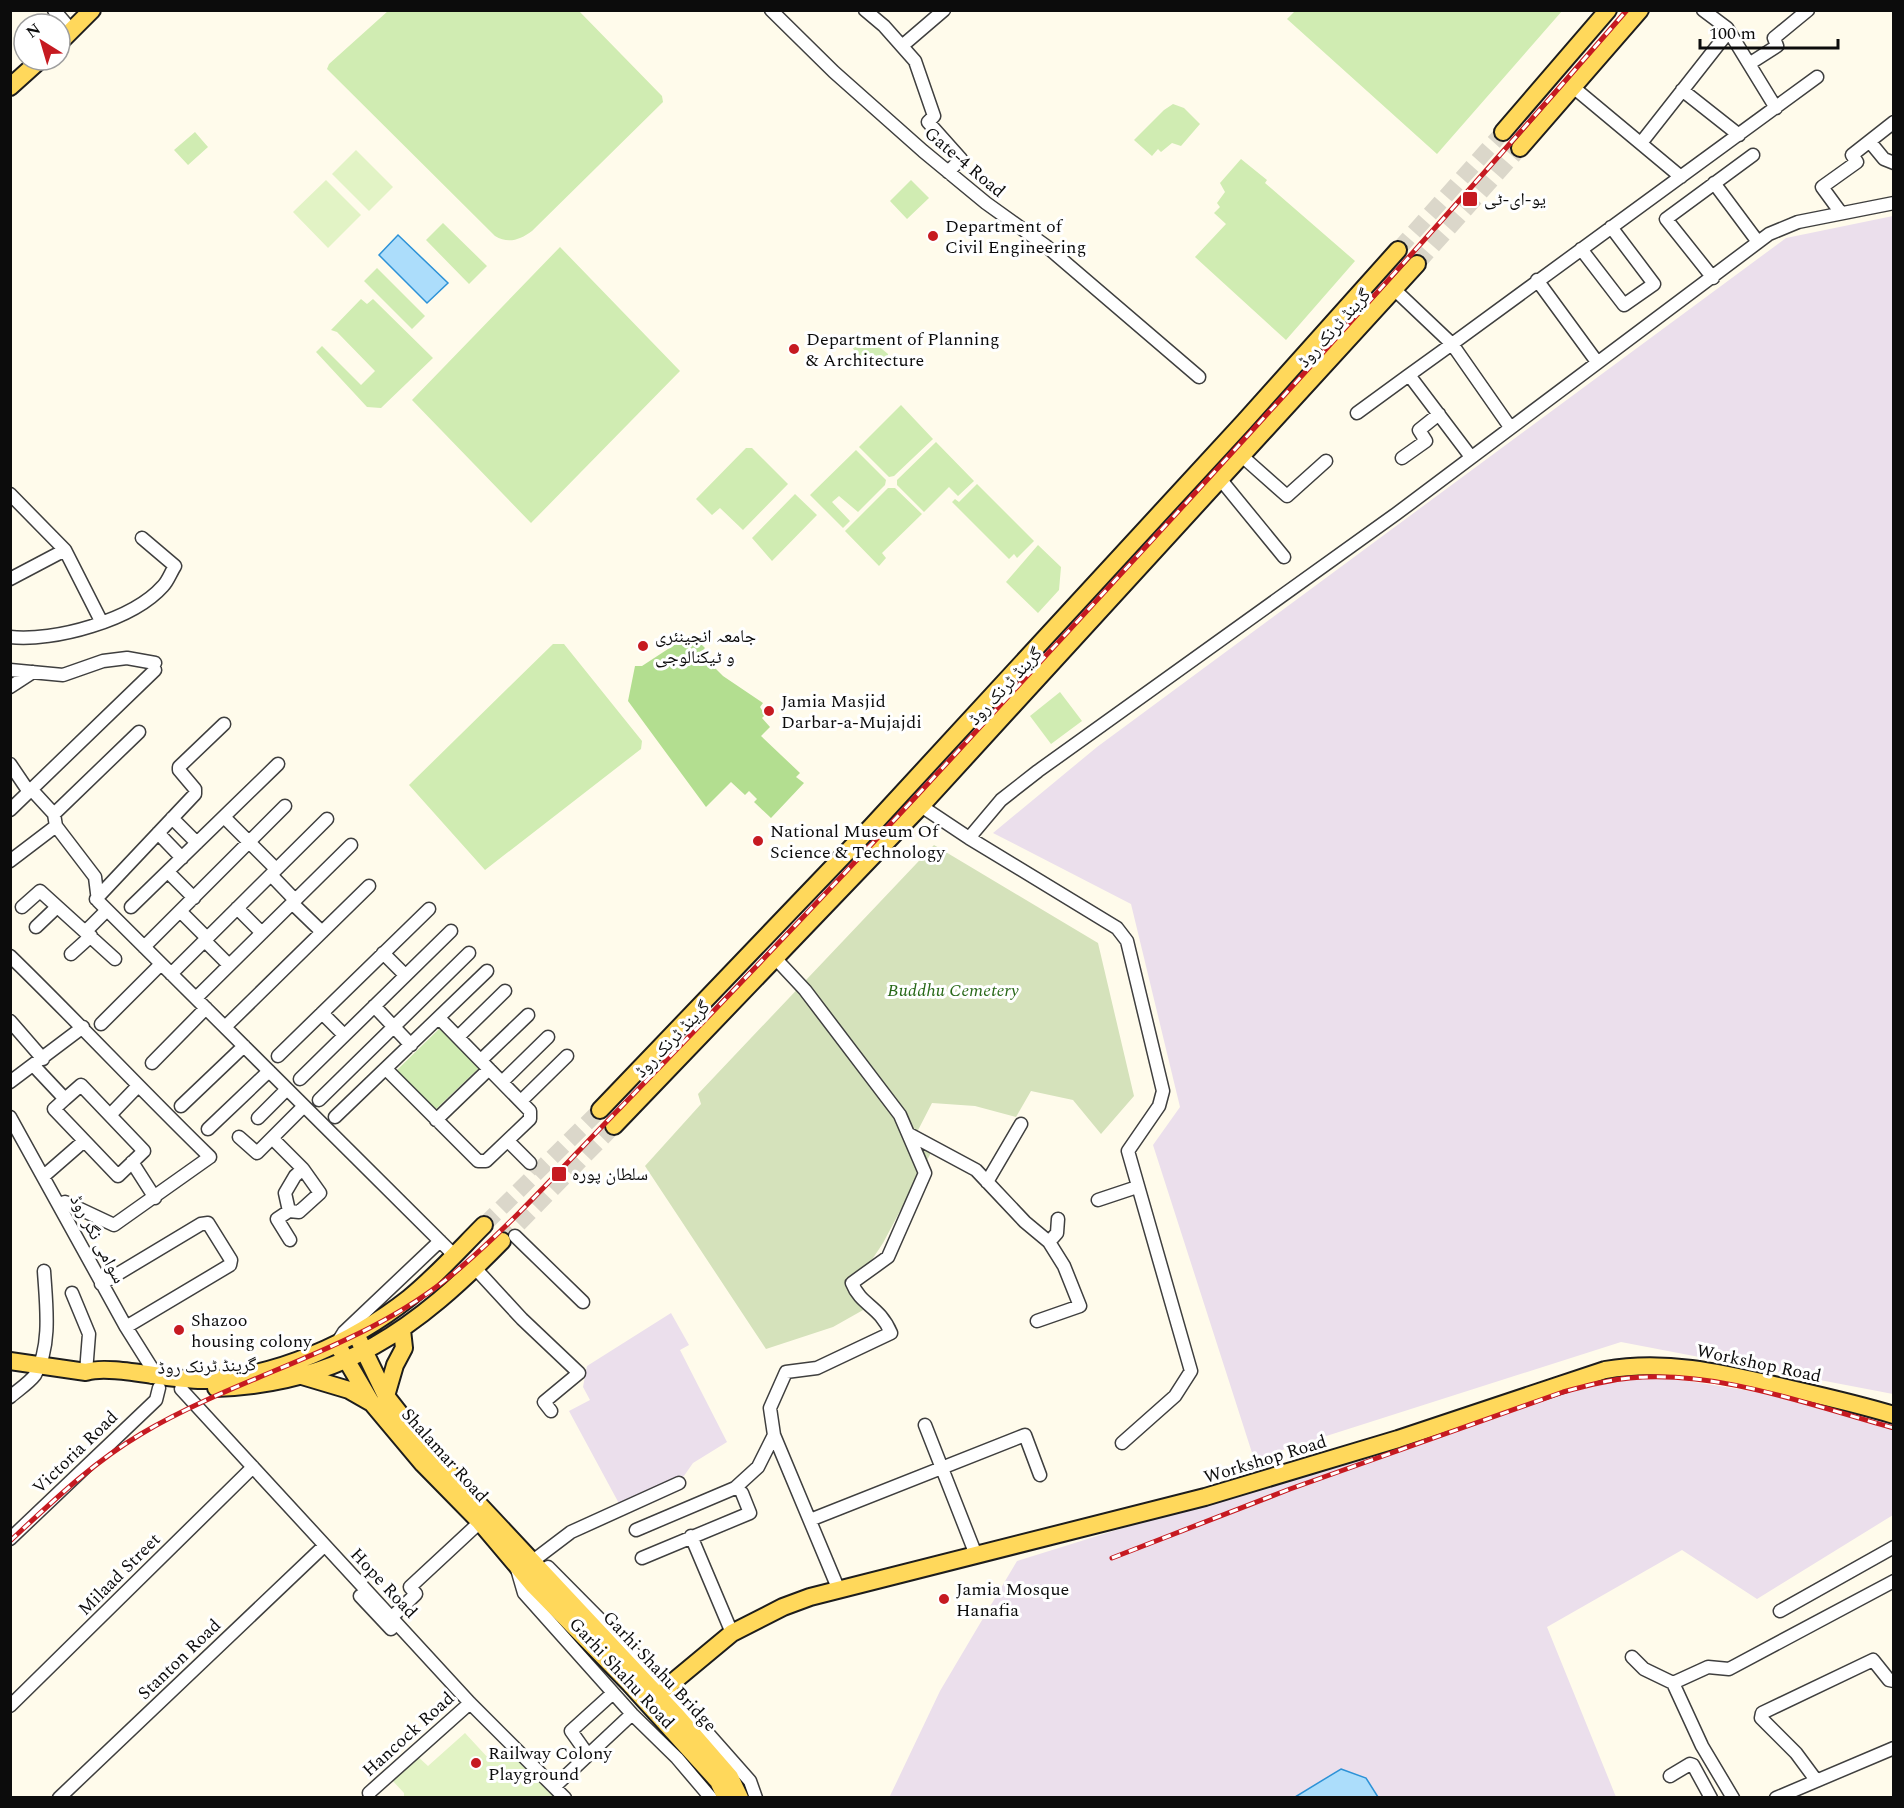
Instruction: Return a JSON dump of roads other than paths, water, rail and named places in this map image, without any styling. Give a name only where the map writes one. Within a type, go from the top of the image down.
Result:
[{"type":"main road","points":[[72,30],[92,10]]},
{"type":"main road","points":[[1503,132],[1608,10]]},
{"type":"main road","points":[[1520,147],[1640,10]]},
{"type":"main road","points":[[10,87],[27,72]]},
{"type":"main road","name":"گرینڈ ٹرنک روڈ","points":[[600,1110],[871,827],[1258,406],[1398,250]]},
{"type":"main road","name":"گرینڈ ٹرنک روڈ","points":[[614,1126],[921,806],[1243,457],[1417,264]]},
{"type":"main road","points":[[1258,406],[1274,423]]},
{"type":"main road","name":"گرینڈ ٹرنک روڈ","points":[[10,1361],[86,1372],[95,1379],[156,1383],[240,1375],[291,1362],[356,1334],[409,1297],[484,1224]]},
{"type":"main road","name":"گرینڈ ٹرنک روڈ","points":[[156,1383],[181,1389],[237,1388],[302,1376],[347,1361],[402,1330],[508,1238]]},
{"type":"main road","points":[[302,1376],[379,1399],[404,1348],[402,1330]]},
{"type":"main road","name":"Shalamar Road","points":[[356,1334],[365,1352],[379,1399],[423,1464],[480,1522],[528,1561]]},
{"type":"main road","name":"Shalamar Road","points":[[337,1344],[347,1361],[379,1399],[528,1561],[539,1581]]},
{"type":"main road","name":"Workshop Road","points":[[667,1687],[732,1634],[783,1607],[838,1588],[1205,1497],[1398,1439],[1605,1370],[1632,1365],[1669,1365],[1722,1372],[1893,1415]]},
{"type":"main road","name":"Garhi Shahu Bridge","points":[[539,1581],[718,1781],[726,1797]]},
{"type":"main road","name":"Garhi Shahu Bridge","points":[[539,1581],[708,1750],[730,1777],[740,1797]]},
{"type":"street","name":"Gate-4 Road","points":[[771,10],[834,72],[948,172],[986,203],[1046,246],[1199,377]]},
{"type":"street","points":[[865,10],[915,61],[934,116],[928,122],[961,159],[948,172]]},
{"type":"street","points":[[902,46],[944,10]]},
{"type":"street","points":[[1703,10],[1729,31],[1776,108]]},
{"type":"street","points":[[1749,64],[1778,46],[1774,38],[1808,10]]},
{"type":"street","points":[[1641,143],[1729,31]]},
{"type":"street","points":[[1357,413],[1817,77]]},
{"type":"street","points":[[1573,87],[1681,177]]},
{"type":"street","points":[[1682,90],[1739,135]]},
{"type":"street","points":[[1841,213],[1822,187],[1857,162],[1852,155],[1893,122]]},
{"type":"street","points":[[1870,141],[1884,159],[1893,163]]},
{"type":"street","points":[[1713,278],[1666,219],[1753,154]]},
{"type":"street","points":[[1714,183],[1758,242]]},
{"type":"street","points":[[969,838],[1001,800],[1038,771],[1396,514],[1758,242],[1784,226],[1893,203]]},
{"type":"street","points":[[1581,249],[1624,305],[1654,284],[1611,227]]},
{"type":"street","points":[[1537,280],[1597,362]]},
{"type":"street","points":[[1395,290],[1452,344],[1510,427]]},
{"type":"street","points":[[1409,375],[1471,457]]},
{"type":"street","points":[[1402,458],[1426,441],[1419,430],[1439,414]]},
{"type":"street","points":[[1243,457],[1287,496],[1326,461]]},
{"type":"street","points":[[1221,480],[1284,557]]},
{"type":"street","points":[[10,494],[65,550],[101,621]]},
{"type":"street","points":[[10,637],[27,639],[63,634],[142,604],[164,585],[175,566],[142,538]]},
{"type":"street","points":[[10,579],[65,550]]},
{"type":"street","points":[[10,670],[63,675],[103,661],[128,658],[155,667],[10,810]]},
{"type":"street","points":[[10,687],[33,672]]},
{"type":"street","points":[[96,899],[196,791],[179,767],[224,724]]},
{"type":"street","points":[[10,861],[55,820],[139,732]]},
{"type":"street","points":[[10,764],[55,820],[94,877],[96,899],[454,1255]]},
{"type":"street","points":[[131,907],[278,764]]},
{"type":"street","points":[[144,946],[285,806]]},
{"type":"street","points":[[921,806],[1123,933],[1163,1091],[1159,1106],[1128,1151],[1191,1371],[1175,1396],[1122,1443]]},
{"type":"street","points":[[224,817],[249,842],[294,901],[322,932]]},
{"type":"street","points":[[172,819],[197,843]]},
{"type":"street","points":[[171,974],[327,819]]},
{"type":"street","points":[[158,833],[182,858]]},
{"type":"street","points":[[196,998],[351,845]]},
{"type":"street","points":[[168,872],[194,898]]},
{"type":"street","points":[[225,1027],[369,886]]},
{"type":"street","points":[[22,907],[40,891],[115,959]]},
{"type":"street","points":[[36,927],[57,907]]},
{"type":"street","points":[[237,908],[262,933]]},
{"type":"street","points":[[278,1056],[429,909]]},
{"type":"street","points":[[71,954],[107,910]]},
{"type":"street","points":[[180,911],[230,965]]},
{"type":"street","points":[[300,1078],[451,931]]},
{"type":"street","points":[[383,953],[405,975]]},
{"type":"street","points":[[319,1100],[469,953]]},
{"type":"street","points":[[10,956],[83,1027],[137,1087],[210,1157],[156,1198],[114,1225],[65,1202],[59,1204]]},
{"type":"street","points":[[776,959],[805,990],[900,1115],[925,1173],[888,1257],[852,1282],[856,1293],[884,1316],[891,1332],[817,1368],[786,1372],[770,1407],[774,1435],[838,1588]]},
{"type":"street","points":[[101,1023],[161,964]]},
{"type":"street","points":[[336,1117],[487,971]]},
{"type":"street","points":[[458,1037],[505,991]]},
{"type":"street","points":[[374,1006],[411,1045]]},
{"type":"street","points":[[152,1063],[206,1008]]},
{"type":"street","points":[[322,1013],[344,1035]]},
{"type":"street","points":[[436,1120],[528,1015]]},
{"type":"street","points":[[386,1069],[436,1120],[482,1162],[508,1141],[530,1119],[530,1111],[439,1018]]},
{"type":"street","points":[[10,1022],[65,1099]]},
{"type":"street","points":[[10,1082],[83,1027]]},
{"type":"street","points":[[502,1082],[548,1036]]},
{"type":"street","points":[[181,1106],[244,1046]]},
{"type":"street","points":[[521,1101],[567,1056]]},
{"type":"street","points":[[208,1130],[269,1071]]},
{"type":"street","points":[[81,1085],[110,1115],[144,1151],[118,1176],[54,1109],[81,1085]]},
{"type":"street","points":[[110,1115],[137,1087]]},
{"type":"street","points":[[258,1118],[287,1089]]},
{"type":"street","points":[[239,1137],[256,1153],[304,1106]]},
{"type":"street","name":"سوامی نگر روڈ","points":[[10,1117],[16,1137],[45,1175],[101,1284],[153,1370],[156,1383]]},
{"type":"street","points":[[987,1182],[1021,1124]]},
{"type":"street","points":[[909,1134],[976,1170],[1026,1222],[1049,1242],[1064,1266],[1080,1306],[1037,1321]]},
{"type":"street","points":[[272,1138],[303,1169],[320,1193],[299,1212],[289,1211],[277,1219],[290,1240]]},
{"type":"street","points":[[45,1175],[84,1141]]},
{"type":"street","points":[[508,1141],[530,1163]]},
{"type":"street","points":[[132,1162],[156,1198]]},
{"type":"street","points":[[289,1211],[285,1193],[295,1176],[303,1169]]},
{"type":"street","points":[[1098,1200],[1137,1187]]},
{"type":"street","points":[[1049,1242],[1057,1233],[1058,1219]]},
{"type":"street","points":[[101,1284],[201,1224],[208,1223],[227,1251],[231,1260],[230,1265],[126,1327]]},
{"type":"street","points":[[508,1238],[583,1302]]},
{"type":"street","points":[[337,1344],[344,1332],[440,1241]]},
{"type":"street","points":[[475,1268],[522,1319],[579,1373],[544,1402],[551,1411]]},
{"type":"street","points":[[10,1397],[33,1377],[39,1365],[46,1311],[44,1271]]},
{"type":"street","points":[[72,1293],[89,1334],[86,1372]]},
{"type":"street","name":"Victoria Road","points":[[10,1539],[156,1400],[156,1383]]},
{"type":"street","name":"Hope Road","points":[[181,1389],[253,1467],[321,1548],[470,1703],[565,1797]]},
{"type":"street","points":[[925,1425],[976,1555]]},
{"type":"street","points":[[636,1530],[735,1488],[758,1467],[774,1435]]},
{"type":"street","points":[[810,1520],[1025,1435],[1040,1475]]},
{"type":"street","name":"Milaad Street","points":[[10,1706],[253,1467]]},
{"type":"street","points":[[528,1561],[571,1532],[679,1483]]},
{"type":"street","points":[[642,1558],[750,1512],[742,1493]]},
{"type":"street","points":[[392,1623],[416,1593],[411,1587],[480,1522]]},
{"type":"street","points":[[691,1536],[732,1634]]},
{"type":"street","points":[[1780,1611],[1893,1547]]},
{"type":"street","name":"Stanton Road","points":[[59,1797],[321,1548]]},
{"type":"street","name":"Garhi Shahu Road","points":[[528,1561],[667,1687],[750,1781],[756,1797]]},
{"type":"street","name":"Garhi Shahu Road","points":[[528,1561],[524,1593],[632,1714],[677,1758],[711,1797]]},
{"type":"street","points":[[1673,1683],[1708,1667],[1729,1669],[1893,1581]]},
{"type":"street","points":[[1632,1657],[1642,1668],[1673,1683],[1702,1746],[1733,1797]]},
{"type":"street","points":[[1816,1780],[1796,1753],[1761,1718],[1762,1713],[1873,1660],[1889,1680],[1893,1681]]},
{"type":"street","points":[[588,1755],[571,1731],[613,1693]]},
{"type":"street","name":"Hancock Road","points":[[369,1793],[470,1703]]},
{"type":"street","points":[[554,1787],[632,1714]]},
{"type":"street","points":[[1776,1797],[1893,1748]]},
{"type":"street","points":[[1670,1776],[1690,1764],[1693,1765],[1711,1797]]},
{"type":"water","points":[[398,235],[448,283],[427,303],[379,255]]},
{"type":"water","points":[[1341,1769],[1366,1778],[1378,1797],[1295,1797]]},
{"type":"tunnel","points":[[1398,250],[1503,132]]},
{"type":"tunnel","points":[[1417,264],[1520,148]]},
{"type":"tunnel","points":[[484,1225],[600,1110]]},
{"type":"tunnel","points":[[502,1241],[614,1126]]},
{"type":"tunnel","points":[[530,1163],[539,1171]]},
{"type":"railway","points":[[10,1541],[73,1484],[123,1445],[181,1412],[346,1340],[386,1319],[424,1296],[460,1268],[502,1230],[923,789],[1366,305],[1627,10]]},
{"type":"railway","points":[[1112,1558],[1290,1489],[1563,1392],[1613,1380],[1663,1377],[1730,1384],[1764,1391],[1894,1428]]},
{"type":"place","name":"یو-ای-ٹی","points":[[1470,199]]},
{"type":"place","name":"Department of Civil Engineering","points":[[933,236]]},
{"type":"place","name":"Department of Planning & Architecture","points":[[794,349]]},
{"type":"place","name":"جامعہ انجینئری و ٹیکنالوجی","points":[[643,646]]},
{"type":"place","name":"Jamia Masjid Darbar-a-Mujajdi","points":[[769,711]]},
{"type":"place","name":"National Museum Of Science & Technology","points":[[758,841]]},
{"type":"place","name":"سلطان پورہ","points":[[559,1174]]},
{"type":"place","name":"Shazoo housing colony","points":[[179,1330]]},
{"type":"place","name":"Jamia Mosque Hanafia","points":[[944,1599]]},
{"type":"place","name":"Railway Colony Playground","points":[[476,1763]]},
{"type":"park label","name":"Buddhu Cemetery","points":[[953,990]]}]
